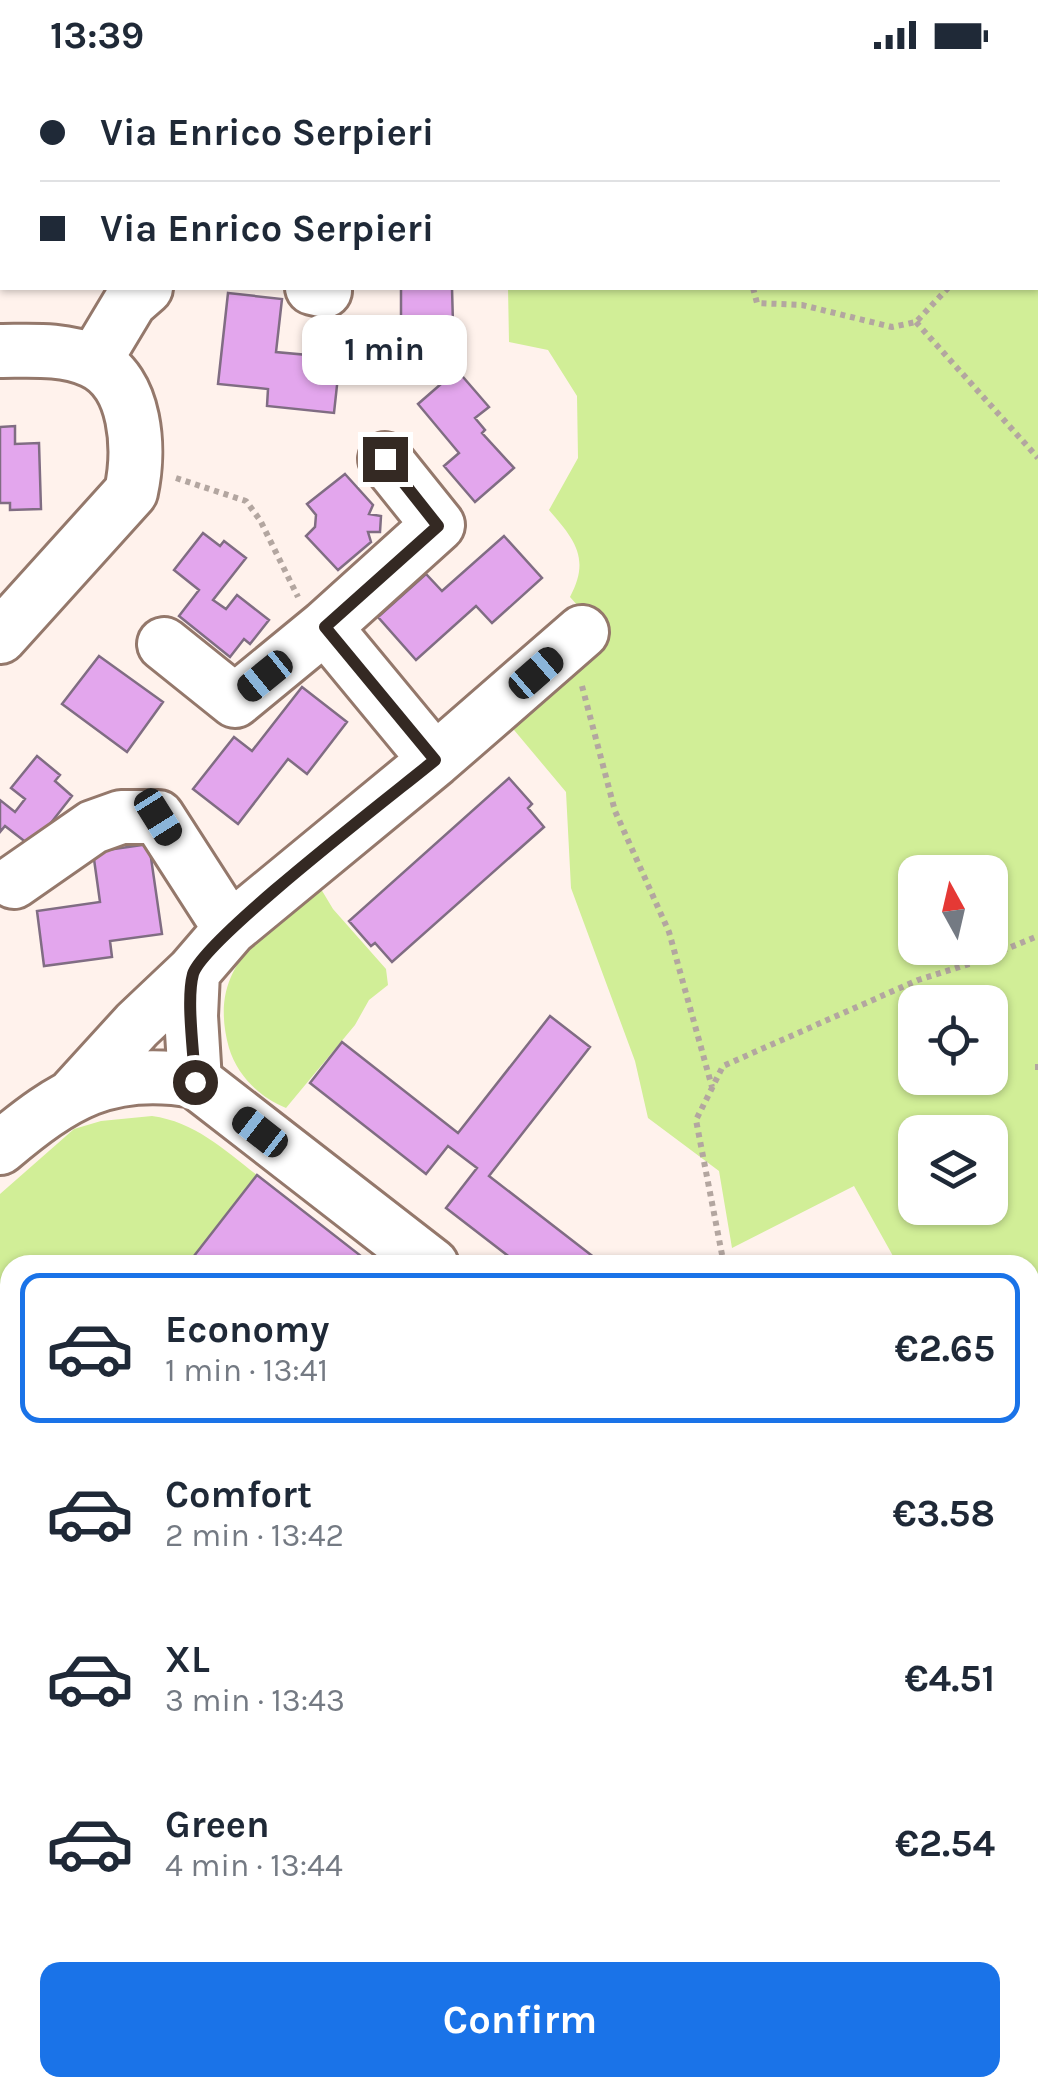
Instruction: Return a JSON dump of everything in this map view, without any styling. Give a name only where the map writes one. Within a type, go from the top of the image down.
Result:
[{"type":"street","points":[[94,362],[130,302],[144,290]]},
{"type":"street","points":[[0,352],[47,350],[94,362],[120,387],[130,411],[137,466],[131,492],[0,637]]},
{"type":"street","points":[[164,644],[235,701],[313,616],[438,526],[385,459]]},
{"type":"street","points":[[313,616],[435,760]]},
{"type":"street","points":[[76,1094],[137,1025],[194,972],[230,929],[571,642]]},
{"type":"street","points":[[14,882],[93,827],[121,816],[158,817],[230,929]]},
{"type":"street","points":[[194,972],[191,1016],[195,1082]]},
{"type":"street","points":[[10,1124],[118,1078],[160,1075],[195,1082],[419,1255]]},
{"type":"path","points":[[753,290],[757,303],[802,305],[892,327],[916,322],[946,290]]},
{"type":"path","points":[[916,322],[1038,458]]},
{"type":"path","points":[[137,466],[246,501],[313,616]]},
{"type":"path","points":[[571,642],[616,811],[669,932],[712,1088]]},
{"type":"path","points":[[722,1255],[696,1120],[723,1066],[918,980],[1038,936]]},
{"type":"green space","points":[[508,290],[1038,290],[1038,1255],[892,1255],[854,1186],[732,1248],[719,1171],[648,1118],[635,1061],[571,888],[566,792],[509,724],[601,632],[570,597],[579,571],[577,550],[549,510],[578,458],[577,396],[548,350],[509,342]]},
{"type":"green space","points":[[321,889],[333,909],[386,969],[388,985],[369,1000],[355,1025],[286,1108],[259,1092],[238,1067],[229,1048],[224,1019],[226,994],[233,973],[260,937]]},
{"type":"green space","points":[[152,1116],[182,1124],[220,1146],[257,1175],[195,1255],[0,1255],[0,1194],[74,1129],[101,1121]]},
{"type":"building","points":[[401,290],[452,290],[453,324],[401,324]]},
{"type":"building","points":[[228,293],[282,299],[276,352],[340,358],[334,413],[267,406],[268,389],[218,384]]},
{"type":"building","points":[[457,370],[489,407],[475,418],[485,430],[482,433],[514,468],[475,502],[444,466],[459,453],[418,404]]},
{"type":"building","points":[[15,426],[15,444],[39,443],[41,509],[10,510],[10,503],[0,503],[0,427]]},
{"type":"building","points":[[345,474],[373,505],[369,514],[381,516],[380,532],[368,532],[371,542],[338,570],[306,536],[315,527],[316,515],[307,504]]},
{"type":"building","points":[[203,533],[220,546],[224,541],[246,558],[213,600],[226,609],[237,595],[269,620],[250,644],[244,639],[230,657],[179,616],[199,590],[174,570]]},
{"type":"building","points":[[504,536],[542,578],[492,623],[476,606],[416,660],[378,617],[426,574],[442,591]]},
{"type":"building","points":[[99,656],[163,702],[127,752],[62,704]]},
{"type":"building","points":[[302,687],[347,722],[307,774],[288,759],[238,824],[193,789],[234,737],[252,751]]},
{"type":"building","points":[[37,756],[60,775],[55,781],[72,796],[32,847],[5,826],[0,832],[0,800],[15,812],[25,799],[11,788]]},
{"type":"building","points":[[509,778],[532,804],[528,808],[544,827],[392,962],[349,921]]},
{"type":"building","points":[[149,844],[162,934],[110,941],[112,957],[44,966],[37,911],[100,902],[93,852]]},
{"type":"building","points":[[550,1016],[590,1047],[489,1176],[591,1255],[507,1255],[446,1208],[477,1168],[448,1146],[426,1174],[310,1083],[342,1042],[458,1133]]},
{"type":"building","points":[[257,1175],[360,1255],[195,1255]]},
{"type":"route","points":[[195,1082],[191,1016],[194,972],[230,929],[435,760],[325,627],[438,526],[385,459]]}]
